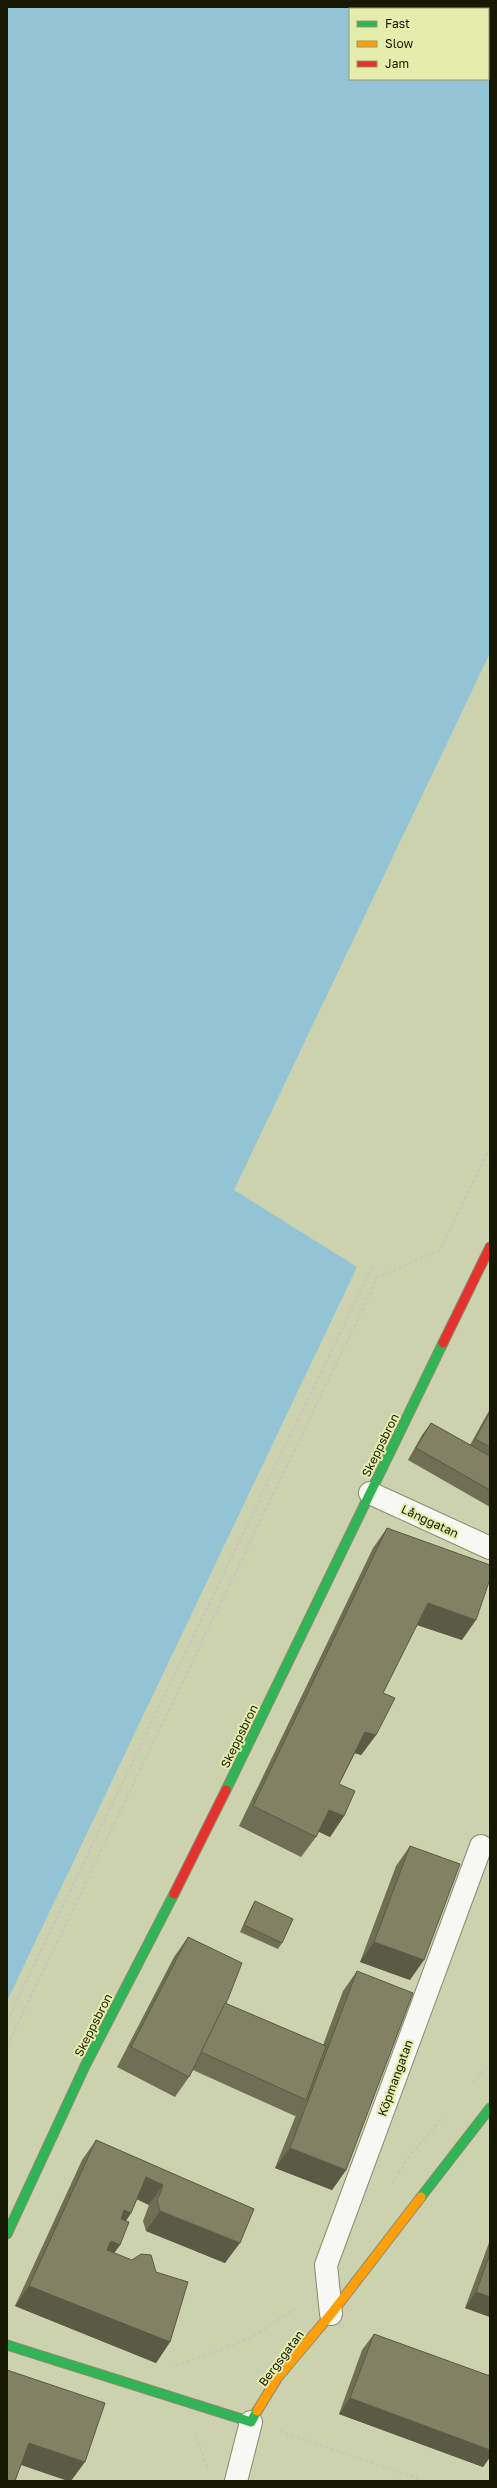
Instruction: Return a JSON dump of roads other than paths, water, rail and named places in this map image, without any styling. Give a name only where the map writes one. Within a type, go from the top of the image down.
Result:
[{"type":"street","name":"Skeppsbron","points":[[7,2234],[86,2066],[207,1829],[490,1247]]},
{"type":"street","name":"Långgatan","points":[[370,1493],[490,1548]]},
{"type":"street","name":"Köpmangatan","points":[[331,2314],[326,2265],[481,1846]]},
{"type":"street","name":"Bergsgatan","points":[[252,2422],[278,2377],[331,2314],[490,2108]]},
{"type":"street","points":[[7,2344],[252,2422],[236,2481]]},
{"type":"water","points":[[7,7],[490,7],[490,653],[234,1190],[357,1267],[7,2001]]}]
